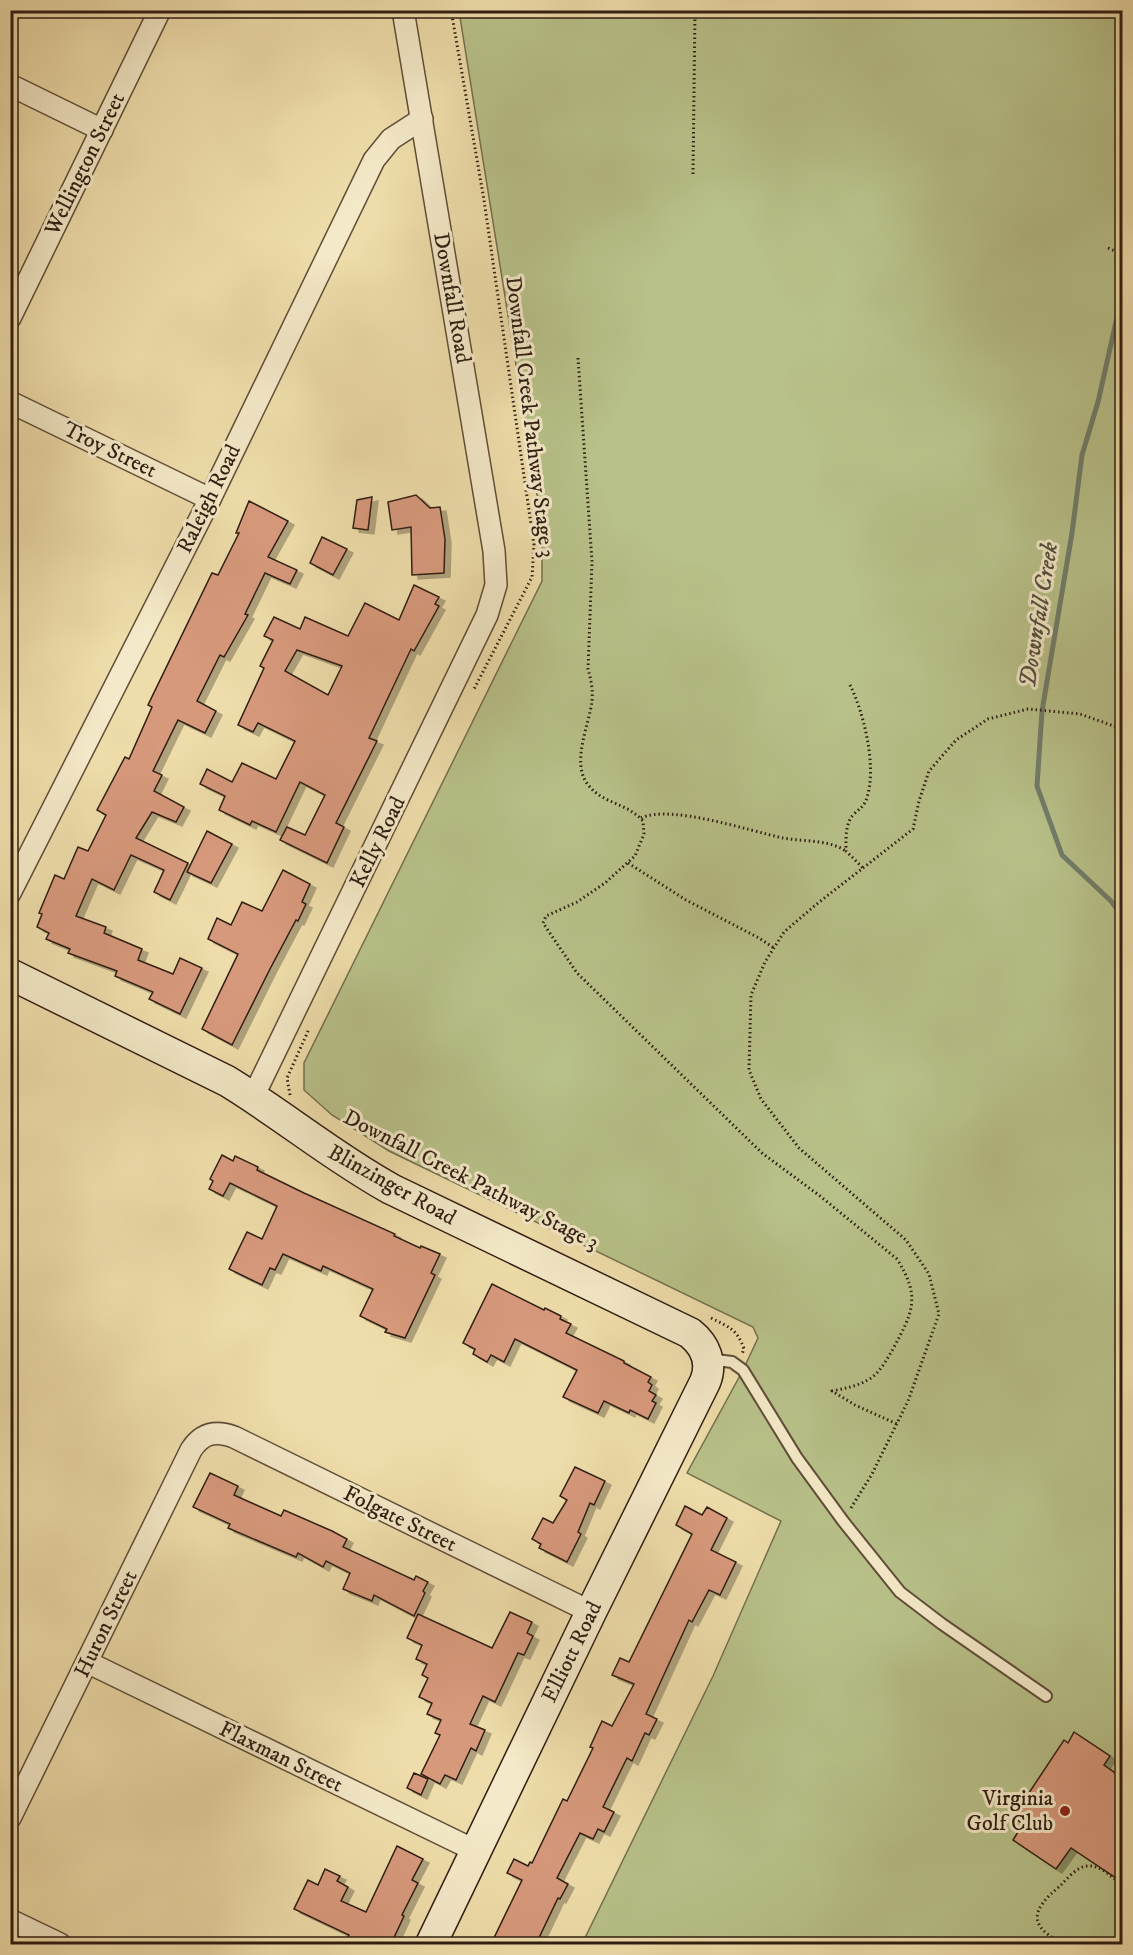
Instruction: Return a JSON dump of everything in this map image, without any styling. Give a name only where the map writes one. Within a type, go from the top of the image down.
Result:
[{"type":"street","name":"Wellington Street","points":[[10,318],[160,10]]},
{"type":"street","name":"Downfall Road","points":[[404,10],[494,551],[496,585]]},
{"type":"street","points":[[10,85],[102,130]]},
{"type":"street","name":"Raleigh Road","points":[[10,893],[210,499],[374,160],[391,139],[422,119]]},
{"type":"street","name":"Troy Street","points":[[10,402],[210,499]]},
{"type":"street","name":"Kelly Road","points":[[254,1097],[482,626],[493,600],[496,585]]},
{"type":"street","name":"Blinzinger Road","points":[[10,974],[201,1067],[254,1097],[334,1155],[391,1190],[690,1333],[700,1342],[708,1359]]},
{"type":"street","name":"Elliott Road","points":[[430,1944],[701,1391],[709,1371],[708,1359]]},
{"type":"street","name":"Folgate Street","points":[[207,1434],[218,1433],[234,1437],[591,1612]]},
{"type":"street","name":"Huron Street","points":[[10,1818],[191,1450],[200,1438],[207,1434]]},
{"type":"street","name":"Flaxman Street","points":[[87,1662],[476,1851]]},
{"type":"street","points":[[10,1920],[60,1944]]},
{"type":"lane","points":[[708,1359],[732,1362],[743,1370],[796,1458],[900,1592],[1046,1696]]},
{"type":"path","name":"Downfall Creek Pathway Stage 3","points":[[451,10],[484,200],[534,545],[532,577],[471,696]]},
{"type":"path","points":[[693,174],[695,10]]},
{"type":"path","points":[[1108,248],[1122,254]]},
{"type":"path","points":[[578,358],[592,562],[588,669],[592,699],[581,757],[582,771],[587,785],[598,795],[634,811],[641,818],[644,834],[635,856],[628,863],[605,883],[577,902],[546,916],[543,923],[577,973],[762,1153],[820,1196],[897,1259],[906,1272],[910,1286],[913,1303],[909,1318],[884,1365],[874,1376],[860,1385],[832,1391],[855,1405],[897,1424]]},
{"type":"path","points":[[846,851],[847,828],[851,817],[861,809],[867,799],[872,772],[870,751],[858,699],[850,685]]},
{"type":"path","points":[[843,1521],[872,1474],[908,1401],[939,1314],[929,1274],[906,1240],[799,1148],[761,1099],[749,1070],[751,995],[765,962],[784,932],[913,829],[929,771],[956,740],[988,719],[1028,709],[1080,714],[1122,729]]},
{"type":"path","points":[[641,818],[648,814],[667,814],[711,821],[785,838],[835,844],[864,868]]},
{"type":"path","points":[[628,863],[686,900],[774,948]]},
{"type":"path","points":[[292,1098],[287,1078],[310,1028]]},
{"type":"path","points":[[708,1317],[734,1330],[741,1338],[744,1349],[737,1364]]},
{"type":"path","points":[[1064,1944],[1047,1936],[1037,1920],[1037,1913],[1047,1896],[1075,1871],[1087,1865],[1096,1867],[1122,1885]]},
{"type":"green space","name":"Virginia Golf Club","points":[[459,11],[1122,11],[1122,1944],[582,1944],[713,1676],[781,1521],[687,1473],[758,1338],[753,1327],[389,1151],[332,1115],[304,1090],[304,1063],[542,581],[542,526]]},
{"type":"building","points":[[416,495],[430,508],[440,507],[445,539],[444,573],[412,575],[411,527],[392,530],[388,502]]},
{"type":"building","points":[[372,497],[368,530],[353,528],[357,500]]},
{"type":"building","points":[[249,501],[288,521],[268,557],[297,570],[290,584],[265,573],[245,614],[248,615],[224,657],[220,655],[197,701],[216,711],[205,733],[178,720],[153,771],[162,775],[154,791],[184,807],[176,822],[152,812],[136,838],[188,863],[170,900],[154,892],[164,870],[131,855],[114,890],[92,879],[76,916],[106,927],[104,933],[142,949],[138,960],[173,974],[180,958],[202,968],[180,1014],[149,999],[153,992],[115,976],[117,971],[68,953],[70,949],[46,939],[49,933],[37,927],[42,914],[39,913],[55,875],[64,879],[78,847],[88,851],[106,815],[97,810],[125,757],[129,759],[152,707],[148,705],[212,573],[218,575],[239,533],[236,533]]},
{"type":"building","points":[[322,537],[347,549],[333,575],[310,563]]},
{"type":"building","points":[[414,585],[439,597],[435,604],[439,606],[414,651],[411,649],[369,738],[377,741],[336,823],[344,827],[327,863],[280,840],[287,827],[305,835],[325,795],[300,782],[276,832],[252,821],[250,825],[219,810],[225,796],[200,784],[207,769],[232,782],[242,763],[276,779],[295,741],[258,723],[253,732],[238,725],[264,668],[260,666],[273,640],[264,636],[274,617],[300,629],[305,617],[348,636],[365,603],[399,620]],"holes":[[[297,650],[342,666],[328,695],[285,671]]]},
{"type":"building","points":[[207,831],[232,844],[211,883],[187,872]]},
{"type":"building","points":[[283,870],[310,884],[302,902],[306,904],[232,1045],[202,1029],[238,954],[208,939],[217,918],[231,925],[242,902],[262,911]]},
{"type":"building","points":[[222,1155],[233,1161],[235,1156],[258,1167],[257,1170],[304,1193],[395,1234],[394,1236],[420,1248],[421,1246],[440,1254],[431,1273],[435,1275],[405,1338],[385,1332],[387,1329],[360,1316],[373,1289],[323,1266],[321,1271],[283,1254],[275,1270],[270,1268],[262,1285],[229,1269],[247,1232],[262,1239],[277,1206],[230,1183],[223,1196],[209,1189],[213,1181],[210,1179]]},
{"type":"building","points":[[492,1284],[561,1316],[560,1319],[571,1324],[566,1333],[651,1377],[648,1382],[652,1385],[649,1391],[656,1395],[652,1401],[656,1403],[648,1419],[604,1401],[598,1413],[563,1397],[577,1370],[515,1339],[504,1362],[491,1355],[487,1362],[473,1354],[475,1349],[463,1343]]},
{"type":"building","points":[[575,1467],[605,1481],[594,1505],[590,1503],[578,1532],[581,1534],[567,1562],[539,1548],[541,1544],[532,1539],[543,1518],[553,1523],[567,1500],[560,1496]]},
{"type":"building","points":[[210,1473],[238,1486],[234,1495],[281,1516],[284,1510],[332,1531],[347,1539],[343,1547],[414,1580],[416,1576],[428,1582],[414,1616],[374,1595],[372,1601],[343,1589],[350,1573],[326,1561],[323,1567],[298,1553],[296,1557],[228,1528],[230,1524],[193,1507]]},
{"type":"building","points":[[685,1506],[702,1515],[707,1507],[727,1518],[711,1550],[736,1562],[720,1595],[709,1590],[692,1622],[689,1620],[646,1714],[657,1719],[649,1735],[645,1733],[632,1761],[627,1758],[603,1807],[614,1812],[604,1832],[598,1829],[593,1839],[580,1833],[557,1878],[568,1884],[560,1899],[558,1898],[536,1944],[491,1944],[522,1880],[507,1873],[514,1859],[528,1866],[530,1862],[532,1863],[563,1799],[567,1801],[593,1748],[590,1747],[602,1721],[612,1726],[634,1684],[612,1675],[620,1658],[629,1662],[692,1534],[676,1525]]},
{"type":"building","points":[[510,1612],[532,1622],[527,1633],[533,1636],[524,1655],[518,1653],[495,1702],[483,1696],[470,1724],[485,1730],[476,1751],[471,1748],[456,1780],[445,1775],[440,1784],[421,1774],[440,1735],[435,1733],[441,1720],[427,1714],[432,1703],[419,1697],[428,1678],[422,1675],[427,1664],[416,1659],[422,1645],[407,1638],[418,1614],[492,1648]]},
{"type":"building","name":"Virginia Golf Club","points":[[1074,1732],[1110,1756],[1104,1765],[1122,1778],[1122,1882],[1071,1848],[1056,1869],[1013,1840],[1023,1824],[1013,1817],[1064,1740],[1068,1743]]},
{"type":"building","points":[[414,1773],[428,1779],[421,1795],[407,1788]]},
{"type":"building","points":[[397,1846],[423,1859],[412,1880],[418,1883],[391,1944],[344,1944],[349,1935],[294,1909],[308,1880],[318,1885],[325,1869],[340,1876],[337,1881],[348,1887],[341,1901],[366,1912]]},
{"type":"waterway","name":"Downfall Creek","points":[[1122,295],[1098,402],[1082,455],[1072,533],[1042,711],[1037,786],[1062,855],[1111,901],[1122,916]]},
{"type":"place","name":"Virginia Golf Club","points":[[1065,1811]]}]
